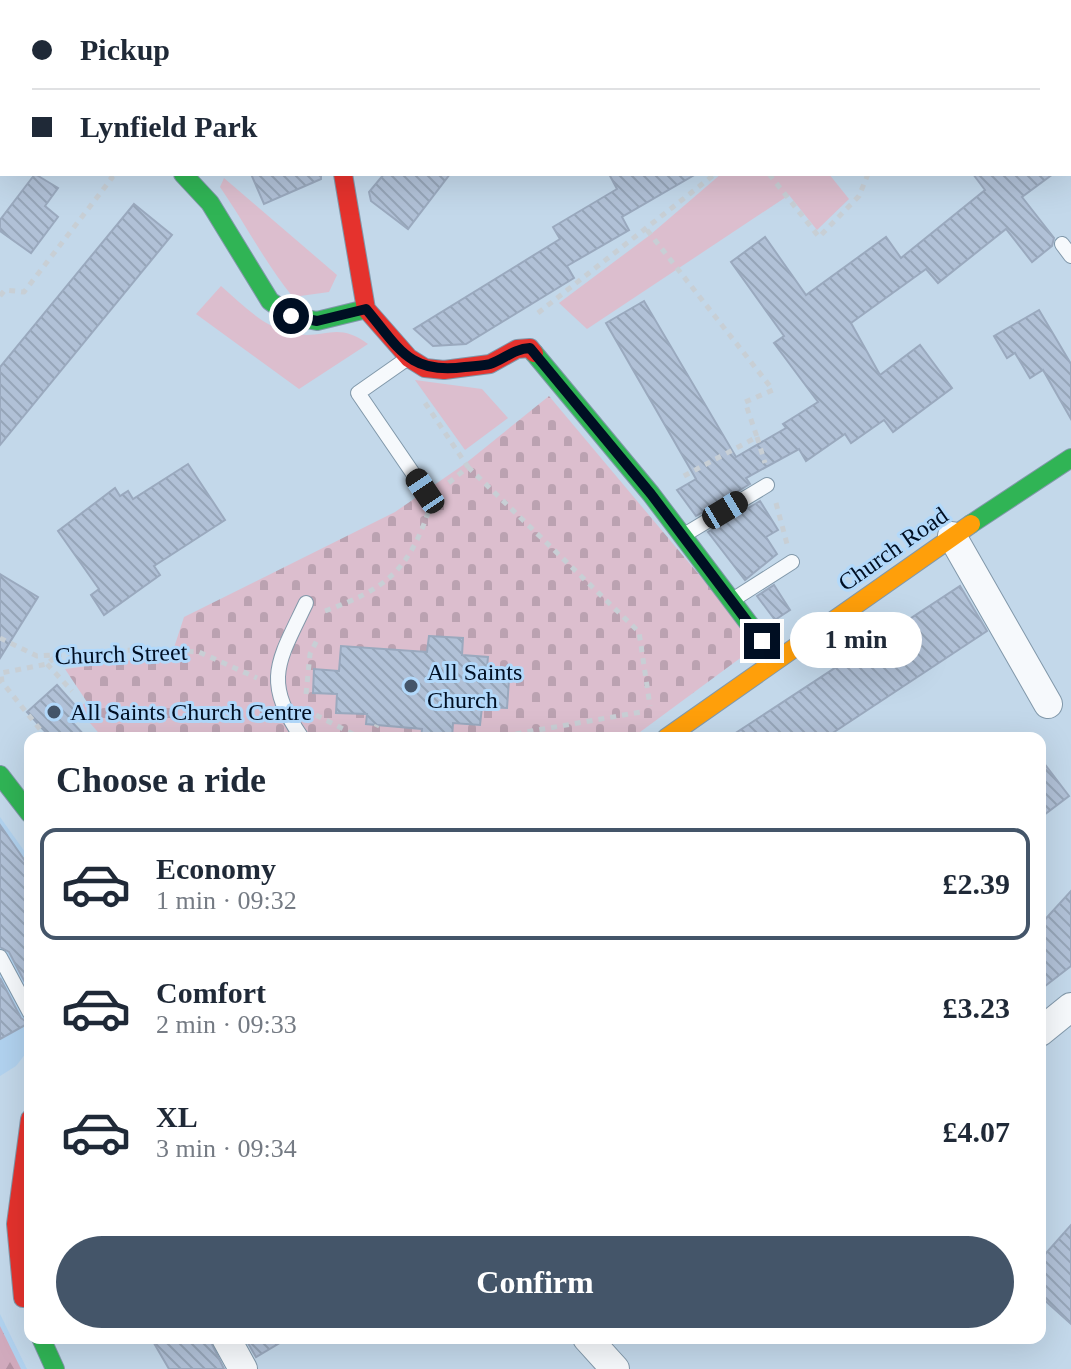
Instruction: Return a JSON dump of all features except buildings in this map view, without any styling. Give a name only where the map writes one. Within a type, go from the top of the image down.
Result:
[{"type":"street","points":[[185,176],[210,203],[270,301],[291,316],[317,321],[366,309]]},
{"type":"street","points":[[343,176],[366,309],[404,362],[444,370],[490,364],[517,349],[530,348],[651,494],[762,641]]},
{"type":"street","name":"Church Road","points":[[675,732],[952,536],[1071,458]]},
{"type":"street","points":[[952,536],[1048,704]]},
{"type":"street","points":[[0,775],[24,806]]},
{"type":"street","points":[[1046,1027],[1071,1007]]},
{"type":"street","points":[[24,1164],[16,1224],[24,1290]]},
{"type":"street","points":[[0,1246],[24,1301]]},
{"type":"street","points":[[44,1344],[55,1369]]},
{"type":"street","points":[[229,1344],[243,1369]]},
{"type":"street","points":[[592,1344],[615,1369]]},
{"type":"lane","points":[[404,362],[358,393],[433,493]]},
{"type":"lane","points":[[683,535],[767,485]]},
{"type":"lane","points":[[734,600],[792,562]]},
{"type":"lane","points":[[298,732],[282,710],[275,686],[281,658],[296,625],[312,608]]},
{"type":"lane","points":[[0,957],[24,1002]]},
{"type":"path","points":[[0,296],[5,290],[24,292],[112,178],[110,176]]},
{"type":"path","points":[[530,348],[535,315],[713,176]]},
{"type":"path","points":[[771,176],[819,237],[859,196],[867,176]]},
{"type":"path","points":[[647,230],[773,390],[745,402],[757,437],[651,494]]},
{"type":"path","points":[[404,362],[468,467],[639,632],[651,711],[666,732]]},
{"type":"path","points":[[296,625],[312,608],[364,596],[397,573],[412,554],[433,493],[468,467]]},
{"type":"path","points":[[312,608],[318,638],[310,654],[305,707],[320,719],[348,732]]},
{"type":"path","name":"Church Street","points":[[0,638],[23,651],[55,657],[148,649],[199,652],[275,686]]},
{"type":"path","points":[[42,732],[2,682],[1,673],[47,664],[55,657]]},
{"type":"path","points":[[47,664],[72,691]]},
{"type":"path","points":[[527,732],[651,711]]},
{"type":"path","points":[[374,732],[377,725]]},
{"type":"shaded area","points":[[0,817],[24,851],[24,1056],[16,1066],[0,1076]]},
{"type":"shaded area","points":[[0,1314],[27,1369],[0,1369]]},
{"type":"green space","points":[[719,176],[831,176],[849,199],[817,230],[789,195],[587,329],[559,303],[650,235]]},
{"type":"green space","points":[[224,178],[337,275],[329,292],[293,297],[220,187]]},
{"type":"green space","points":[[221,286],[255,315],[284,331],[306,335],[348,333],[368,344],[299,389],[196,314]]},
{"type":"green space","points":[[415,380],[482,389],[508,418],[465,450]]},
{"type":"green space","points":[[549,396],[758,645],[640,732],[98,732],[77,708],[87,702],[65,669],[141,659],[170,660],[184,617],[395,512],[466,463]]},
{"type":"green space","points":[[0,1326],[21,1369],[0,1369]]},
{"type":"traffic: fast","points":[[185,176],[210,203],[270,301],[291,316],[317,321],[366,309]]},
{"type":"traffic: fast","points":[[534,353],[651,494],[762,641]]},
{"type":"traffic: fast","points":[[971,524],[1071,458]]},
{"type":"traffic: fast","points":[[0,775],[24,806]]},
{"type":"traffic: fast","points":[[44,1344],[55,1369]]},
{"type":"traffic: slow","points":[[675,732],[971,524]]},
{"type":"traffic: jam","points":[[343,176],[366,309],[409,358],[425,368],[444,370],[490,364],[517,349],[530,348],[534,353]]},
{"type":"traffic: jam","points":[[23,1298],[16,1224],[24,1164]]},
{"type":"place","name":"All Saints Church","points":[[411,686]]},
{"type":"place","name":"All Saints Church Centre","points":[[54,712]]},
{"type":"route","points":[[291,316],[317,321],[366,309],[409,358],[425,368],[444,370],[490,364],[517,349],[530,348],[542,358],[651,494],[762,641]]}]
